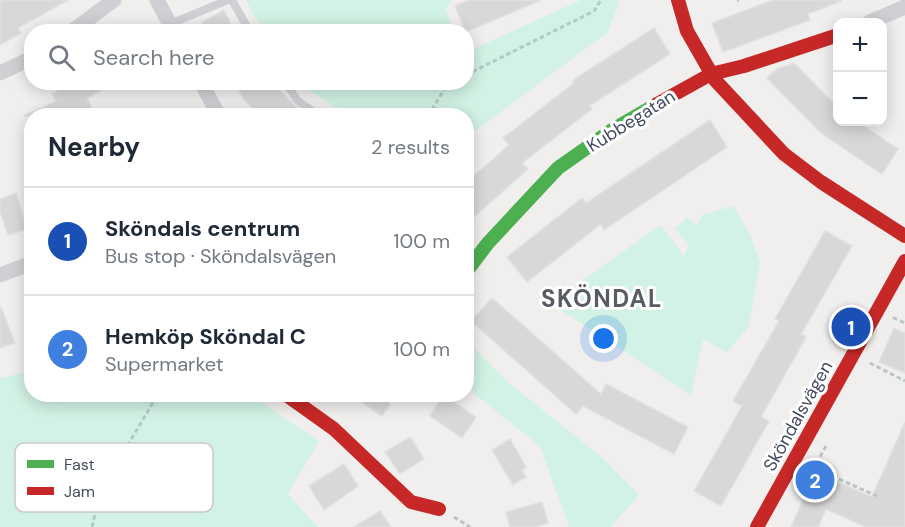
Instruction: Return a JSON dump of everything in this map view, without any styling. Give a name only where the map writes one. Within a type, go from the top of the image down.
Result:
[{"type":"street","points":[[82,24],[114,0]]},
{"type":"street","points":[[157,0],[170,24]]},
{"type":"street","points":[[678,0],[687,31],[715,80],[784,154],[821,182],[905,236]]},
{"type":"street","points":[[879,18],[905,7]]},
{"type":"street","name":"Kubbegatan","points":[[474,261],[488,243],[558,168],[612,130],[711,74],[744,66],[833,36]]},
{"type":"street","points":[[0,73],[24,62]]},
{"type":"street","points":[[205,90],[215,108]]},
{"type":"street","name":"Sköndalsvägen","points":[[757,527],[905,261]]},
{"type":"street","points":[[0,275],[24,266]]},
{"type":"street","points":[[296,402],[334,429],[411,502],[439,509]]},
{"type":"lane","points":[[180,24],[230,0],[245,24]]},
{"type":"lane","points":[[290,90],[298,101],[308,108]]},
{"type":"path","points":[[474,71],[594,11],[602,0]]},
{"type":"path","points":[[433,108],[444,90]]},
{"type":"path","points":[[890,327],[894,318],[905,323]]},
{"type":"path","points":[[870,363],[905,381]]},
{"type":"path","points":[[129,443],[153,402]]},
{"type":"path","points":[[825,447],[814,468],[877,496]]},
{"type":"path","points":[[92,527],[95,512]]},
{"type":"green space","points":[[246,0],[452,0],[446,8],[451,24],[259,24]]},
{"type":"green space","points":[[581,0],[617,0],[619,3],[608,32],[474,132],[474,108],[339,108],[309,90],[474,90],[474,49]]},
{"type":"green space","points":[[733,206],[750,234],[760,263],[748,327],[727,352],[703,339],[691,395],[550,303],[661,225],[684,256],[689,244],[675,229],[687,217],[697,226],[702,215]]},
{"type":"green space","points":[[474,348],[510,384],[603,458],[639,495],[611,527],[569,527],[540,446],[474,394]]},
{"type":"green space","points":[[24,373],[24,402],[260,402],[319,441],[288,494],[318,527],[0,527],[0,378]]},
{"type":"building","points":[[0,0],[68,0],[24,24],[18,28],[21,33],[0,45]]},
{"type":"building","points":[[469,0],[541,0],[474,29],[474,24],[463,24],[455,6]]},
{"type":"building","points":[[773,0],[841,1],[808,14],[810,20],[723,52],[712,23]]},
{"type":"building","points":[[224,10],[231,24],[203,24],[202,22]]},
{"type":"building","points":[[654,28],[670,54],[589,106],[592,109],[522,163],[528,169],[474,217],[474,176],[509,145],[503,138],[574,83],[573,80]]},
{"type":"building","points":[[794,63],[833,103],[833,126],[864,126],[898,149],[882,174],[821,133],[767,78],[777,69]]},
{"type":"building","points":[[59,90],[102,90],[87,98],[92,108],[41,108],[56,101],[52,94]]},
{"type":"building","points":[[239,90],[278,90],[298,108],[253,108],[244,100]]},
{"type":"building","points":[[710,120],[727,147],[604,230],[601,224],[527,282],[507,257],[582,198],[586,203]]},
{"type":"building","points":[[16,193],[24,219],[24,230],[8,235],[0,212],[0,199]]},
{"type":"building","points":[[825,231],[852,246],[801,334],[806,337],[761,417],[769,421],[721,506],[694,491],[742,406],[733,401],[779,321],[775,319]]},
{"type":"building","points":[[492,298],[601,394],[606,384],[688,427],[674,454],[583,406],[576,414],[474,324],[474,318]]},
{"type":"building","points":[[0,307],[15,343],[0,348]]},
{"type":"building","points":[[894,328],[905,333],[905,373],[879,362]]},
{"type":"building","points":[[388,402],[390,405],[382,416],[363,403]]},
{"type":"building","points":[[439,402],[454,402],[476,417],[462,438],[430,416]]},
{"type":"building","points":[[905,422],[905,527],[866,527],[826,509],[818,527],[791,527],[816,472],[872,497]]},
{"type":"building","points":[[410,437],[424,459],[400,474],[385,452]]},
{"type":"building","points":[[510,439],[526,467],[522,470],[526,477],[513,485],[492,450]]},
{"type":"building","points":[[344,464],[358,486],[324,510],[309,486]]},
{"type":"building","points":[[542,502],[548,523],[534,527],[510,527],[506,512]]},
{"type":"building","points":[[380,511],[391,527],[354,527]]},
{"type":"traffic: fast","points":[[474,261],[488,243],[558,168],[612,130],[657,104]]},
{"type":"traffic: jam","points":[[678,0],[687,31],[715,80],[784,154],[821,182],[905,236]]},
{"type":"traffic: jam","points":[[657,104],[711,74],[744,66],[833,37]]},
{"type":"traffic: jam","points":[[757,527],[905,261]]},
{"type":"traffic: jam","points":[[296,402],[334,429],[411,502],[439,509]]},
{"type":"place","name":"Sköndals centrum","points":[[851,327]]},
{"type":"place","name":"Hemköp Sköndal C","points":[[815,480]]},
{"type":"district","name":"SKÖNDAL","points":[[602,299]]}]
